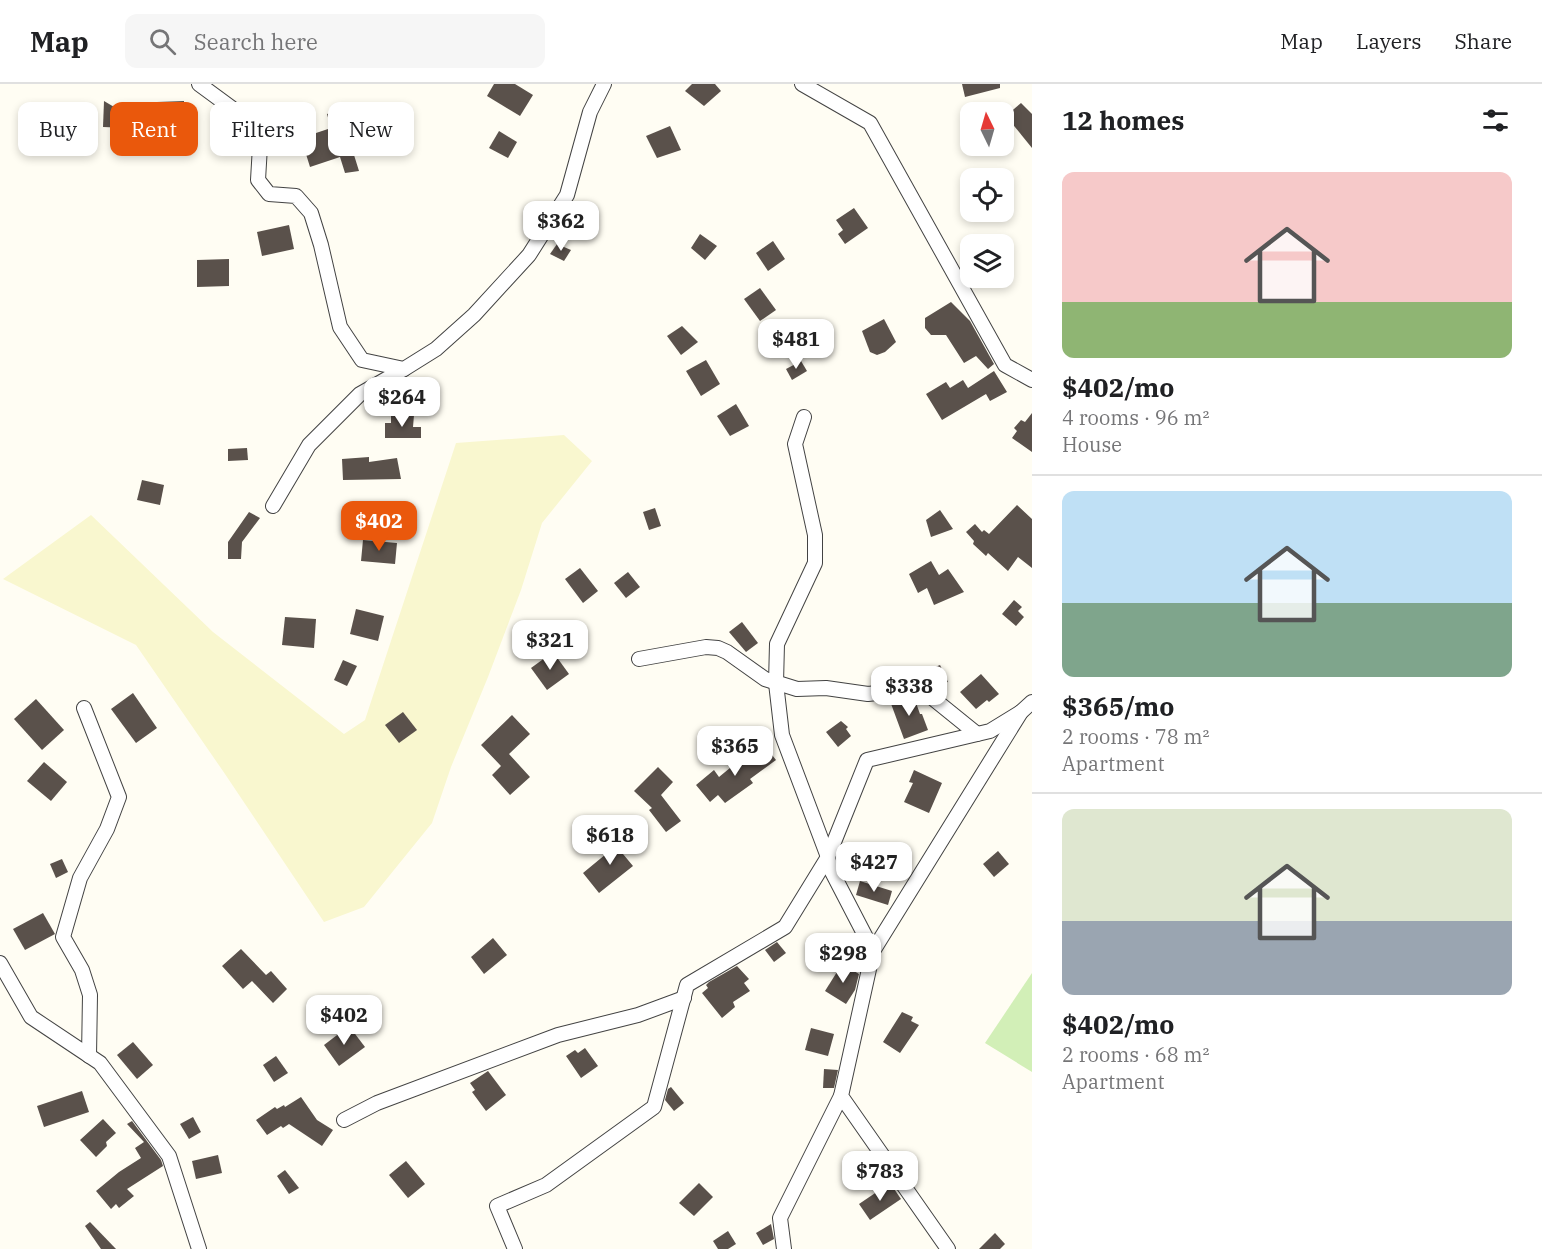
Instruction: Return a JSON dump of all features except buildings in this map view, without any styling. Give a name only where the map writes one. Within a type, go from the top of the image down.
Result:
[{"type":"street","points":[[199,84],[252,123],[260,146],[258,180],[269,194],[296,196],[311,213],[321,245],[340,327],[362,360],[404,369]]},
{"type":"street","points":[[273,506],[309,445],[360,393],[436,349],[474,315],[529,255],[567,195],[590,112],[604,84]]},
{"type":"street","points":[[802,84],[870,123],[1005,365],[1032,381]]},
{"type":"street","points":[[804,417],[795,444],[815,535],[815,563],[777,644],[776,683],[782,735],[831,870],[873,951]]},
{"type":"street","points":[[639,659],[718,648],[765,679],[797,689],[826,688],[868,694],[912,689],[922,691],[977,734]]},
{"type":"street","points":[[515,1249],[496,1206],[546,1185],[654,1107],[687,985],[785,927],[828,857],[867,760],[990,731],[1021,712],[1032,702]]},
{"type":"street","points":[[84,708],[119,797],[107,829],[80,878],[63,937],[82,970],[90,995],[89,1056]]},
{"type":"street","points":[[784,1249],[780,1218],[841,1096],[873,951],[1021,712]]},
{"type":"street","points":[[0,963],[31,1017],[100,1063],[169,1155],[199,1249]]},
{"type":"street","points":[[344,1120],[377,1103],[558,1035],[638,1015],[684,998]]},
{"type":"street","points":[[841,1096],[948,1249]]},
{"type":"shaded area","points":[[564,435],[592,461],[542,523],[521,590],[451,767],[432,823],[364,907],[324,922],[136,645],[3,579],[91,515],[213,632],[344,734],[365,720],[456,443]]},
{"type":"green space","points":[[1032,973],[1032,1072],[985,1043]]}]
